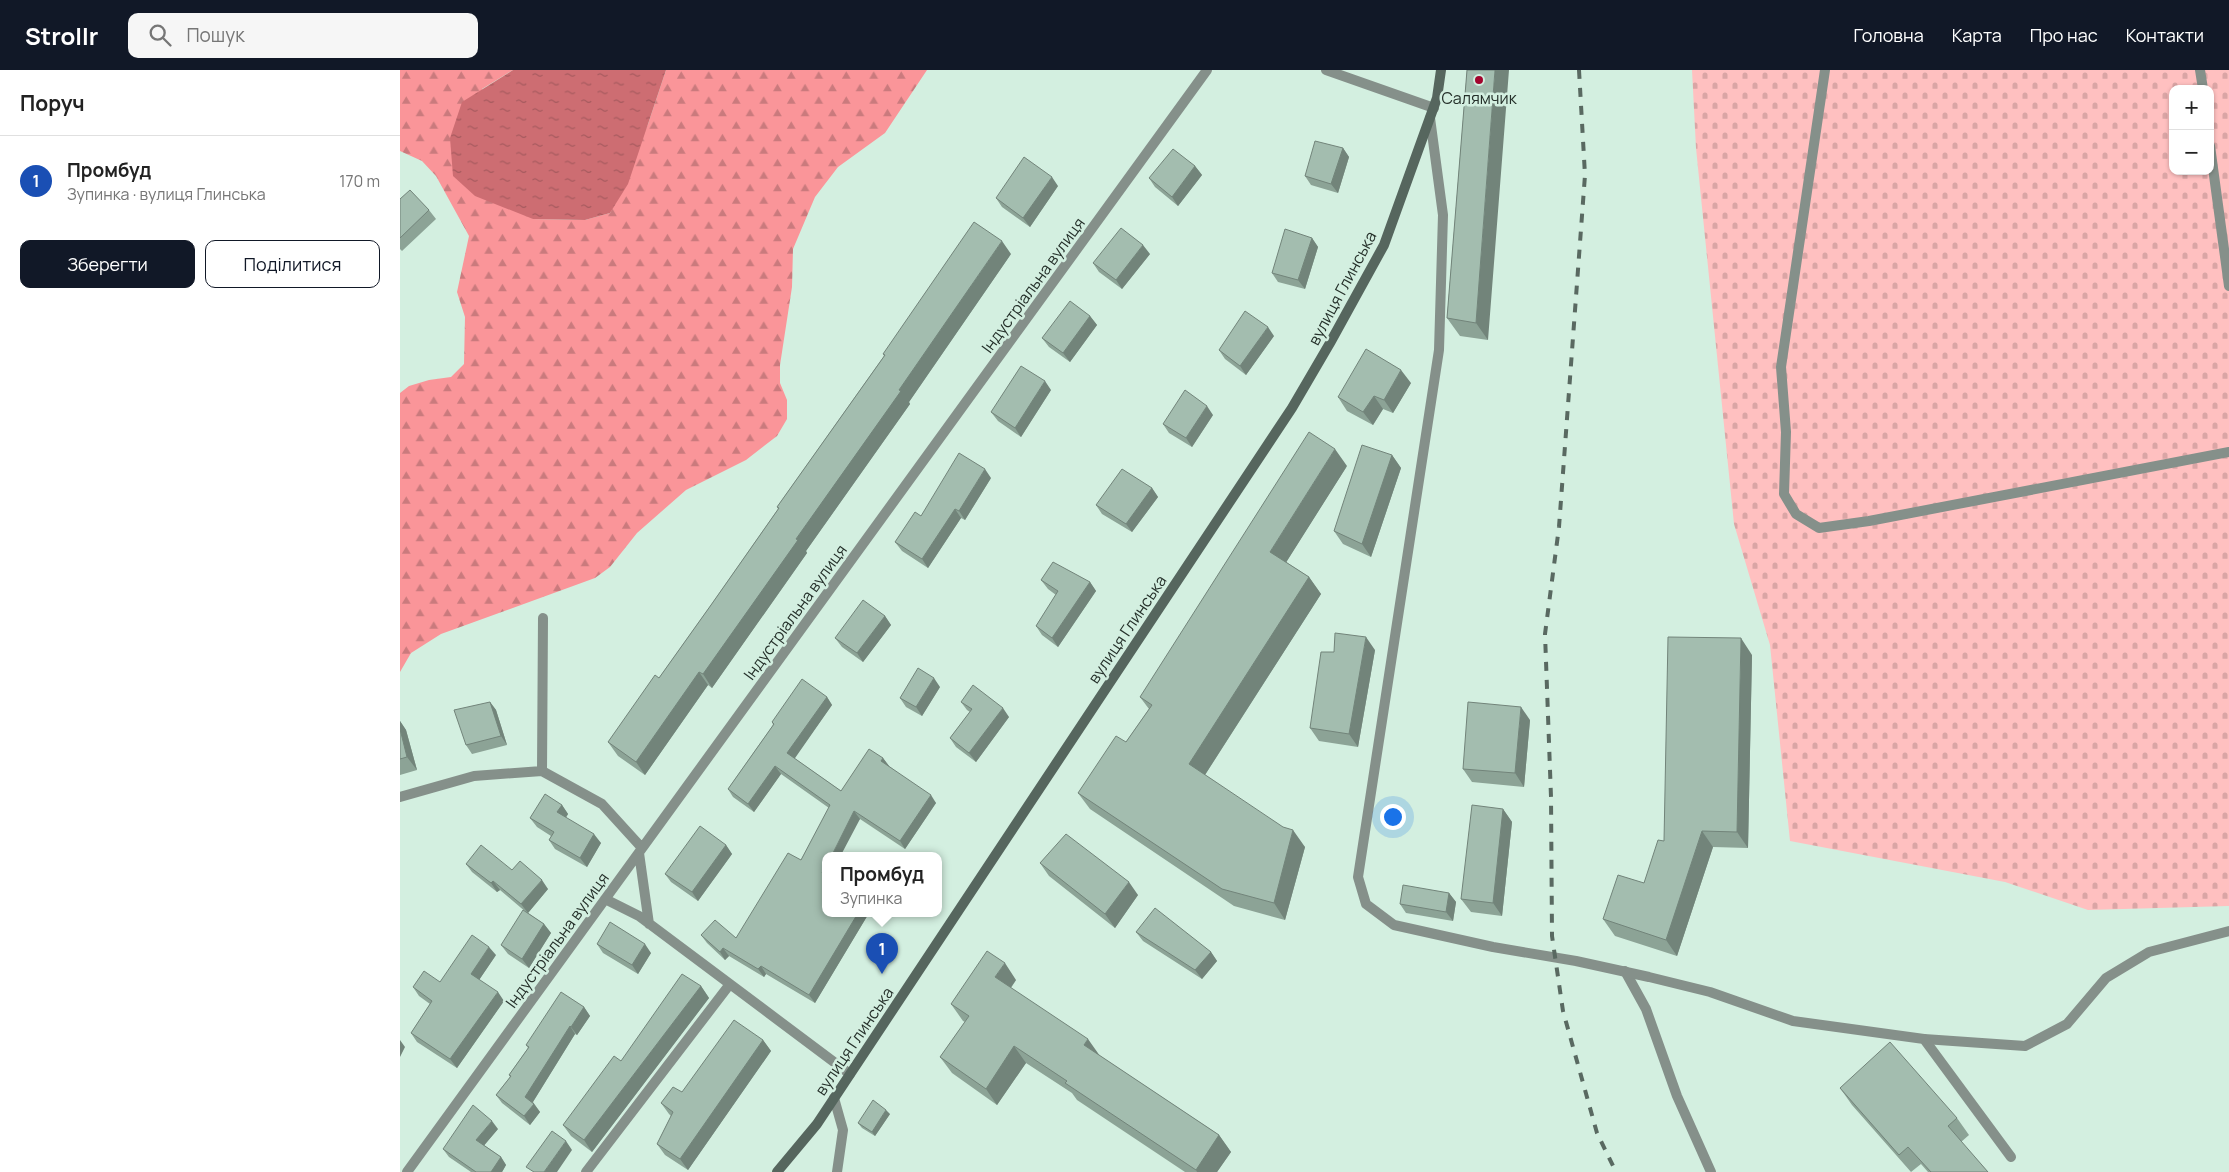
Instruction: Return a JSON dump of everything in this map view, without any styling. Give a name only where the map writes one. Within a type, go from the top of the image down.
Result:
[{"type":"main road","name":"вулиця Глинська","points":[[777,1172],[817,1124],[1292,408],[1384,245],[1437,98],[1441,70]]},
{"type":"street","name":"Індустріальна вулиця","points":[[407,1172],[1207,70]]},
{"type":"street","points":[[1326,70],[1432,113],[1443,215],[1440,350],[1358,877],[1366,904],[1394,925],[1492,947],[1576,961],[1710,992],[1793,1021],[1924,1040],[2025,1046],[2067,1024],[2106,978],[2149,952],[2229,931]]},
{"type":"street","points":[[1826,70],[1781,367],[1786,432],[1784,494],[1796,514],[1819,528],[1870,521],[2229,452]]},
{"type":"street","points":[[2200,70],[2202,85]]},
{"type":"street","points":[[2214,175],[2229,286]]},
{"type":"street","points":[[542,771],[543,618]]},
{"type":"street","points":[[400,797],[474,776],[542,771],[602,804],[641,850],[649,924]]},
{"type":"street","points":[[605,899],[639,916],[850,1074]]},
{"type":"street","points":[[1624,972],[1646,1008],[1676,1096],[1711,1172]]},
{"type":"street","points":[[586,1172],[730,984]]},
{"type":"street","points":[[1924,1040],[2011,1157]]},
{"type":"street","points":[[834,1098],[843,1130],[837,1172]]},
{"type":"green space","points":[[400,70],[513,70],[482,89],[533,219],[585,220],[610,213],[648,124],[666,70],[927,70],[885,133],[838,167],[815,197],[793,249],[792,287],[780,365],[780,383],[787,400],[787,419],[777,436],[746,460],[686,490],[637,533],[610,567],[595,578],[441,634],[411,653],[400,672],[400,393],[409,386],[429,380],[451,377],[464,364],[465,317],[457,292],[469,236],[436,176],[422,161],[400,151]]},
{"type":"green space","points":[[1692,70],[2229,70],[2229,906],[2088,910],[2005,882],[1790,841],[1770,645],[1734,524],[1696,148]]},
{"type":"water","points":[[513,70],[666,70],[628,184],[610,213],[585,220],[533,219],[475,196],[453,176],[450,138],[462,102]]},
{"type":"building","points":[[1467,70],[1495,70],[1476,323],[1447,318]]},
{"type":"building","points":[[1315,141],[1343,148],[1331,184],[1305,176]]},
{"type":"building","points":[[1173,149],[1195,166],[1172,197],[1149,178]]},
{"type":"building","points":[[1024,157],[1052,177],[1023,218],[996,198]]},
{"type":"building","points":[[410,190],[429,210],[400,238],[400,199]]},
{"type":"building","points":[[974,222],[1002,241],[899,390],[901,391],[796,539],[798,540],[703,674],[699,672],[636,762],[608,742],[655,675],[659,678],[711,605],[779,508],[777,507],[885,355],[883,354]]},
{"type":"building","points":[[1121,228],[1143,245],[1116,280],[1093,263]]},
{"type":"building","points":[[1285,229],[1312,238],[1298,280],[1272,273]]},
{"type":"building","points":[[1070,301],[1090,316],[1063,353],[1042,338]]},
{"type":"building","points":[[1245,311],[1268,327],[1240,366],[1219,350]]},
{"type":"building","points":[[1366,349],[1401,370],[1384,400],[1374,396],[1363,412],[1338,397]]},
{"type":"building","points":[[1021,366],[1045,381],[1015,428],[991,412]]},
{"type":"building","points":[[1185,390],[1207,406],[1186,438],[1163,424]]},
{"type":"building","points":[[1309,432],[1335,449],[1270,552],[1309,577],[1189,764],[1283,827],[1293,830],[1274,903],[1222,889],[1078,793],[1116,736],[1126,742],[1152,705],[1140,697]]},
{"type":"building","points":[[1362,445],[1392,455],[1362,544],[1334,531]]},
{"type":"building","points":[[959,453],[985,469],[959,511],[955,509],[922,559],[895,542],[915,512],[921,516]]},
{"type":"building","points":[[1122,469],[1152,488],[1126,524],[1096,505]]},
{"type":"building","points":[[1053,562],[1090,582],[1052,638],[1036,626],[1058,591],[1041,580]]},
{"type":"building","points":[[863,600],[885,616],[857,653],[835,638]]},
{"type":"building","points":[[1335,633],[1366,637],[1349,734],[1310,728],[1321,652],[1334,652]]},
{"type":"building","points":[[1668,637],[1741,638],[1737,832],[1702,831],[1666,940],[1603,919],[1618,875],[1644,883],[1658,840],[1664,841]]},
{"type":"building","points":[[918,668],[934,678],[916,707],[900,698]]},
{"type":"building","points":[[802,679],[827,697],[787,753],[841,791],[869,749],[883,758],[881,761],[931,795],[900,841],[854,811],[834,852],[822,852],[822,917],[856,917],[809,995],[761,966],[758,969],[723,948],[720,952],[701,935],[715,920],[736,938],[788,853],[801,860],[830,805],[775,766],[748,804],[728,789],[774,724],[772,722]]},
{"type":"building","points":[[973,685],[1003,708],[969,753],[950,738],[972,709],[961,702]]},
{"type":"building","points":[[490,702],[501,736],[466,745],[454,710]]},
{"type":"building","points":[[1468,702],[1521,707],[1515,773],[1463,769]]},
{"type":"building","points":[[400,729],[407,757],[400,759]]},
{"type":"building","points":[[545,794],[562,805],[557,812],[594,834],[580,858],[549,840],[554,832],[530,818]]},
{"type":"building","points":[[1472,805],[1503,809],[1493,903],[1461,899]]},
{"type":"building","points":[[700,826],[726,845],[692,892],[665,874]]},
{"type":"building","points":[[1066,834],[1129,882],[1105,914],[1040,863]]},
{"type":"building","points":[[481,845],[512,870],[520,861],[542,880],[521,904],[493,881],[491,883],[466,864]]},
{"type":"building","points":[[1403,885],[1449,893],[1446,912],[1400,904]]},
{"type":"building","points":[[1155,908],[1211,952],[1195,970],[1136,932]]},
{"type":"building","points":[[523,910],[544,924],[522,959],[501,945]]},
{"type":"building","points":[[610,922],[645,944],[632,965],[597,944]]},
{"type":"building","points":[[472,935],[489,947],[471,974],[498,992],[450,1059],[411,1033],[432,1001],[413,987],[424,971],[440,982]]},
{"type":"building","points":[[987,951],[1005,963],[995,977],[1088,1039],[1084,1045],[1219,1135],[1196,1170],[1065,1083],[1067,1081],[1014,1046],[986,1089],[940,1057],[969,1016],[951,1004]]},
{"type":"building","points":[[682,974],[701,986],[584,1140],[563,1125],[614,1056],[621,1061]]},
{"type":"building","points":[[561,992],[584,1007],[525,1097],[534,1104],[524,1116],[496,1095],[511,1076],[509,1075],[529,1047],[526,1045]]},
{"type":"building","points":[[734,1020],[763,1040],[680,1159],[657,1144],[673,1112],[661,1103],[673,1087],[682,1092]]},
{"type":"building","points":[[1890,1042],[1957,1118],[1948,1126],[1988,1172],[1931,1172],[1908,1147],[1899,1155],[1840,1088]]},
{"type":"building","points":[[873,1100],[886,1110],[872,1132],[858,1123]]},
{"type":"building","points":[[473,1105],[492,1121],[476,1140],[501,1157],[491,1172],[476,1172],[443,1149]]},
{"type":"building","points":[[552,1131],[566,1141],[544,1172],[534,1172],[526,1167]]},
{"type":"railway","points":[[1579,70],[1585,175],[1559,527],[1545,634],[1551,797],[1552,936],[1563,1011],[1597,1133],[1616,1172]]},
{"type":"place","name":"Салямчик","points":[[1479,80]]},
{"type":"place","name":"Промбуд","points":[[882,974]]}]
